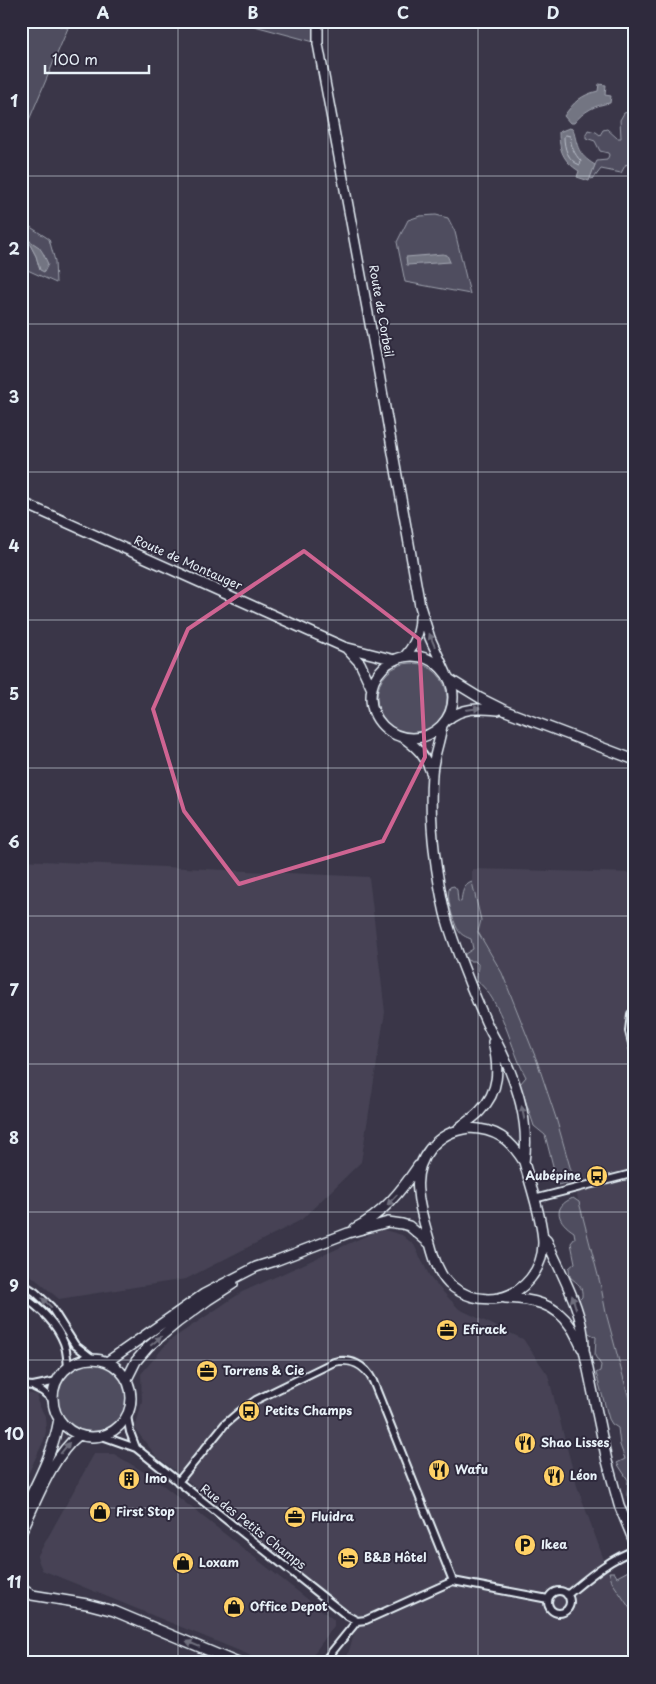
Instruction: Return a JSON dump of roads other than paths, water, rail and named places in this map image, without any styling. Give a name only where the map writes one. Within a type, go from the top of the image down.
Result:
[{"type":"main road","name":"Route de Corbeil","points":[[318,21],[318,44],[367,302],[420,606],[430,638],[448,676]]},
{"type":"main road","name":"Route de Montauger","points":[[21,502],[344,647],[399,658]]},
{"type":"main road","name":"Route de Corbeil","points":[[399,658],[409,652],[419,634],[420,606]]},
{"type":"main road","name":"Route de Montauger","points":[[344,647],[360,663],[372,689]]},
{"type":"main road","points":[[432,774],[426,759],[417,747],[394,734],[380,722],[372,707],[374,682],[382,669],[399,658],[412,656],[428,658],[441,667],[448,676],[480,698],[506,711],[635,760]]},
{"type":"main road","points":[[448,676],[453,698],[448,716],[442,724],[432,774],[433,840],[436,863],[445,913],[458,953],[492,1033],[508,1065],[523,1114],[526,1135],[524,1162]]},
{"type":"main road","points":[[402,737],[410,738],[427,735],[455,714],[473,708],[506,711]]},
{"type":"main road","points":[[348,1233],[372,1218],[391,1201],[435,1142],[456,1130],[481,1111],[492,1094],[498,1072],[498,1062],[492,1033]]},
{"type":"main road","points":[[456,1130],[478,1128],[496,1133],[513,1145],[524,1162],[543,1237],[542,1251],[535,1273],[523,1287],[503,1297]]},
{"type":"main road","points":[[421,1162],[417,1180],[418,1192],[435,1261],[441,1275],[458,1290],[475,1298],[503,1297],[546,1304],[556,1310],[571,1326],[584,1350]]},
{"type":"main road","points":[[107,1362],[204,1294],[238,1275],[348,1233],[379,1224],[395,1222],[409,1226],[431,1245]]},
{"type":"main road","points":[[543,1237],[571,1294],[582,1332],[584,1350],[610,1470],[619,1505],[635,1544]]},
{"type":"main road","points":[[127,1379],[136,1361],[148,1347],[178,1322],[208,1300],[275,1261]]},
{"type":"main road","points":[[93,1359],[107,1362],[118,1369],[127,1379],[131,1391],[131,1404],[127,1416],[112,1432],[102,1436],[90,1437],[79,1435],[68,1429],[59,1419],[53,1400],[53,1390],[57,1381],[68,1367],[80,1361],[93,1359]]},
{"type":"main road","points":[[21,1515],[50,1453],[59,1419]]},
{"type":"main road","points":[[21,1533],[55,1463],[70,1442],[79,1435]]},
{"type":"main road","points":[[21,1588],[32,1595],[87,1604],[114,1611],[238,1663]]},
{"type":"street","points":[[631,1014],[629,1031],[635,1056]]},
{"type":"street","points":[[534,1199],[635,1173]]},
{"type":"street","points":[[21,1282],[51,1307],[75,1345],[93,1359]]},
{"type":"street","points":[[21,1295],[34,1303],[55,1326],[64,1342],[68,1367]]},
{"type":"street","points":[[178,1482],[225,1424],[250,1404],[334,1362],[345,1361],[355,1363],[364,1368],[373,1380],[453,1580]]},
{"type":"street","points":[[21,1385],[33,1386],[57,1381]]},
{"type":"street","points":[[33,1386],[53,1400]]},
{"type":"street","points":[[127,1416],[136,1448]]},
{"type":"street","name":"Rue des Petits Champs","points":[[102,1436],[136,1448],[346,1615],[357,1621]]},
{"type":"street","points":[[567,1595],[601,1568],[635,1550]]},
{"type":"street","points":[[323,1663],[357,1621],[366,1620],[453,1580],[548,1599]]},
{"type":"street","points":[[555,1592],[562,1592],[567,1595],[569,1605],[562,1612],[552,1611],[548,1605],[548,1599],[555,1592]]},
{"type":"water","points":[[599,84],[606,85],[605,95],[611,96],[610,103],[590,109],[574,123],[570,123],[564,116],[582,97],[598,91]]},
{"type":"water","points":[[569,128],[573,129],[581,154],[595,165],[589,181],[577,177],[579,171],[569,163],[561,150],[559,132]]},
{"type":"water","points":[[27,239],[39,247],[43,253],[48,264],[44,272],[40,270],[36,256]]},
{"type":"water","points":[[447,255],[450,262],[407,265],[406,257]]},
{"type":"place","name":"Aubépine","points":[[597,1176]]},
{"type":"place","name":"Efirack","points":[[447,1330]]},
{"type":"place","name":"Torrens & Cie","points":[[207,1371]]},
{"type":"place","name":"Petits Champs","points":[[249,1411]]},
{"type":"place","name":"Shao Lisses","points":[[525,1443]]},
{"type":"place","name":"Wafu","points":[[439,1470]]},
{"type":"place","name":"Léon","points":[[554,1476]]},
{"type":"place","name":"Imo","points":[[129,1479]]},
{"type":"place","name":"First Stop","points":[[100,1512]]},
{"type":"place","name":"Fluidra","points":[[295,1517]]},
{"type":"place","name":"Ikea","points":[[525,1545]]},
{"type":"place","name":"B&B Hôtel","points":[[348,1558]]},
{"type":"place","name":"Loxam","points":[[183,1563]]},
{"type":"place","name":"Office Depot","points":[[234,1607]]}]
